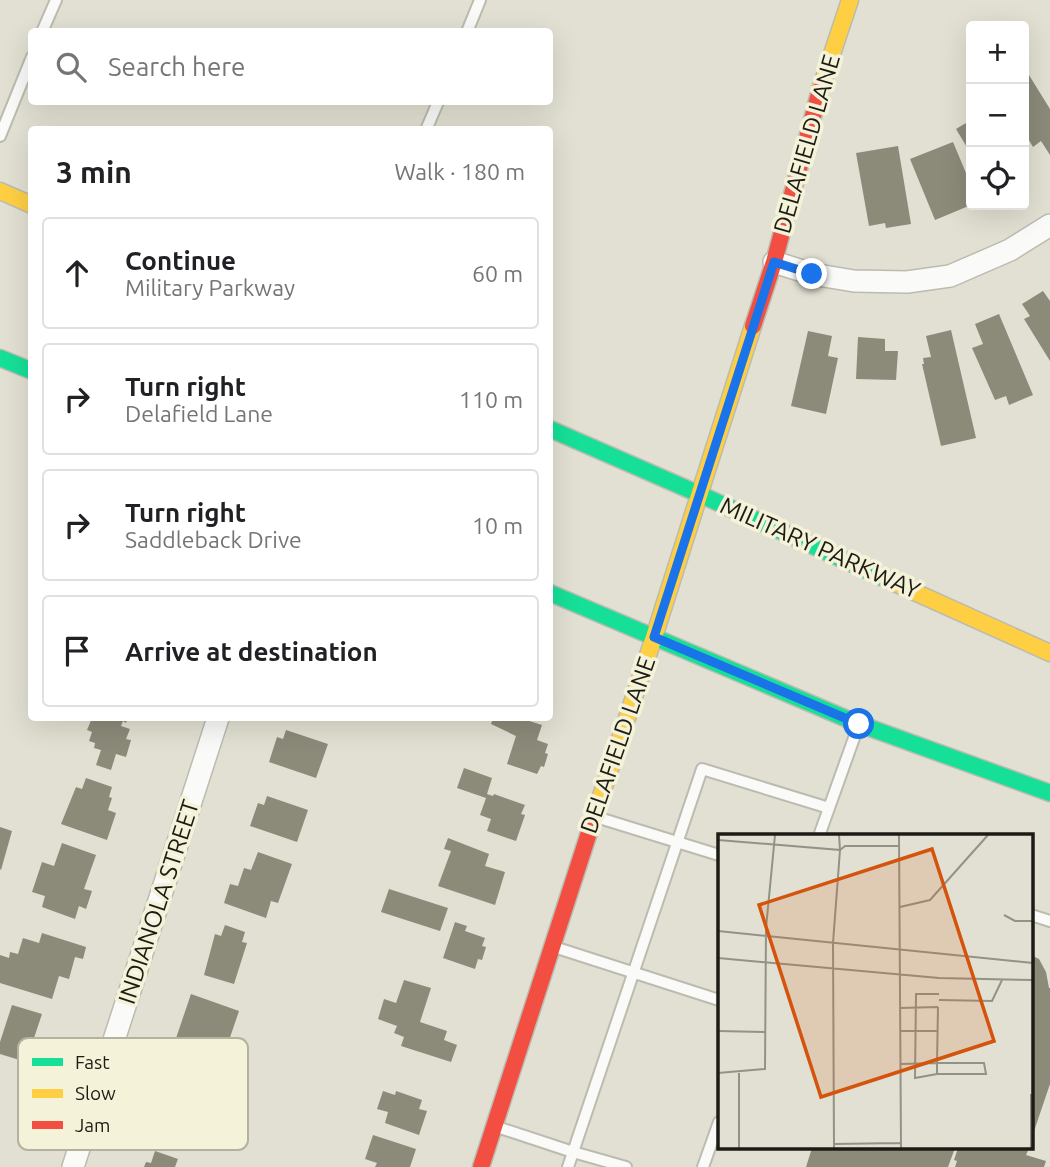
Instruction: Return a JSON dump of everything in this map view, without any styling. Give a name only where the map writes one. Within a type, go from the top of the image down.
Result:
[{"type":"street","name":"DELAFIELD LANE","points":[[481,1167],[774,262],[821,88],[850,0]]},
{"type":"street","points":[[0,191],[28,203]]},
{"type":"street","points":[[774,262],[812,274],[855,281],[907,282],[939,278],[950,276],[1010,250],[1050,225]]},
{"type":"street","points":[[0,358],[28,369]]},
{"type":"street","name":"MILITARY PARKWAY","points":[[553,430],[1050,653]]},
{"type":"street","points":[[553,594],[859,724],[1050,793]]},
{"type":"street","name":"INDIANOLA STREET","points":[[115,1038],[217,721]]},
{"type":"street","name":"INDIANOLA STREET","points":[[73,1167],[78,1150]]},
{"type":"lane","points":[[44,28],[56,0]]},
{"type":"lane","points":[[469,28],[480,0]]},
{"type":"lane","points":[[0,136],[28,67]]},
{"type":"lane","points":[[428,126],[437,105]]},
{"type":"lane","points":[[820,834],[859,724]]},
{"type":"lane","points":[[568,1167],[702,769],[829,808]]},
{"type":"lane","points":[[594,816],[718,855]]},
{"type":"lane","points":[[1032,915],[1050,921]]},
{"type":"lane","points":[[552,946],[718,1000]]},
{"type":"lane","points":[[703,1167],[718,1125]]},
{"type":"lane","points":[[495,1126],[626,1167]]},
{"type":"building","points":[[1029,75],[1050,109],[1050,155],[1041,141],[1033,147],[1029,140]]},
{"type":"building","points":[[966,123],[966,146],[956,129]]},
{"type":"building","points":[[953,142],[966,173],[966,207],[935,220],[910,159]]},
{"type":"building","points":[[898,146],[911,224],[886,228],[885,223],[869,226],[856,153]]},
{"type":"building","points":[[1043,291],[1050,301],[1050,361],[1024,319],[1030,316],[1022,304]]},
{"type":"building","points":[[999,314],[1033,395],[1009,405],[1006,396],[995,400],[972,348],[983,344],[975,324]]},
{"type":"building","points":[[951,330],[976,438],[941,446],[922,364],[923,358],[931,357],[926,336]]},
{"type":"building","points":[[808,331],[832,336],[828,356],[838,358],[826,414],[791,406]]},
{"type":"building","points":[[858,337],[885,339],[885,351],[898,351],[896,380],[856,379]]},
{"type":"building","points":[[91,721],[123,721],[121,726],[130,729],[126,739],[131,740],[126,757],[116,754],[111,770],[96,765],[101,750],[94,748],[95,743],[89,741],[92,732],[87,730]]},
{"type":"building","points":[[492,721],[529,721],[542,725],[537,740],[548,744],[544,767],[541,766],[537,774],[507,764],[516,736],[491,724]]},
{"type":"building","points":[[286,730],[328,744],[316,778],[269,762],[277,737],[283,739]]},
{"type":"building","points":[[464,768],[492,778],[487,794],[525,805],[521,814],[525,815],[516,841],[487,831],[491,819],[480,815],[486,798],[457,788]]},
{"type":"building","points":[[86,778],[112,787],[108,810],[116,813],[107,840],[61,824],[76,787],[82,789]]},
{"type":"building","points":[[267,796],[308,810],[297,842],[250,826],[258,803],[264,805]]},
{"type":"building","points":[[0,827],[12,831],[1,870],[0,869]]},
{"type":"building","points":[[448,838],[489,854],[485,866],[505,872],[495,905],[438,886],[451,851],[444,849]]},
{"type":"building","points":[[62,843],[96,855],[84,889],[92,891],[86,909],[79,906],[75,919],[42,907],[45,896],[32,892],[42,862],[54,866]]},
{"type":"building","points":[[258,852],[292,864],[278,903],[271,901],[266,918],[224,903],[230,884],[238,886],[244,868],[251,870]]},
{"type":"building","points":[[389,889],[448,908],[440,931],[381,912]]},
{"type":"building","points":[[455,922],[467,926],[465,931],[485,938],[482,946],[486,947],[482,960],[478,959],[475,969],[443,958]]},
{"type":"building","points":[[225,925],[245,932],[242,942],[247,943],[234,984],[204,975],[215,934],[221,936]]},
{"type":"building","points":[[42,933],[86,947],[83,959],[75,957],[69,979],[59,976],[52,999],[0,983],[0,955],[9,958],[10,952],[18,954],[23,938],[39,943]]},
{"type":"building","points":[[1032,956],[1039,959],[1050,988],[1050,1084],[1032,1137]]},
{"type":"building","points":[[404,980],[431,988],[420,1022],[447,1031],[444,1040],[457,1045],[451,1062],[401,1046],[404,1037],[394,1033],[397,1026],[378,1019],[384,999],[396,1003]]},
{"type":"building","points":[[191,994],[239,1011],[230,1038],[176,1038]]},
{"type":"building","points":[[12,1005],[42,1014],[34,1038],[18,1038],[18,1060],[0,1054],[0,1042]]},
{"type":"building","points":[[383,1091],[395,1095],[396,1091],[422,1100],[419,1109],[427,1111],[419,1135],[385,1123],[388,1112],[377,1109]]},
{"type":"building","points":[[373,1135],[416,1149],[410,1167],[375,1167],[377,1163],[365,1159]]},
{"type":"building","points":[[811,1150],[954,1150],[948,1167],[806,1167]]},
{"type":"building","points":[[957,1150],[1028,1150],[1026,1155],[1046,1161],[1044,1167],[955,1167],[957,1161],[954,1160]]},
{"type":"building","points":[[155,1151],[178,1159],[175,1167],[144,1167],[146,1162],[151,1163]]},
{"type":"traffic: fast","points":[[0,358],[28,369]]},
{"type":"traffic: fast","points":[[553,430],[888,580]]},
{"type":"traffic: fast","points":[[553,594],[859,724],[1050,793]]},
{"type":"traffic: slow","points":[[820,90],[850,0]]},
{"type":"traffic: slow","points":[[0,191],[28,203]]},
{"type":"traffic: slow","points":[[596,811],[753,326]]},
{"type":"traffic: slow","points":[[888,580],[1050,653]]},
{"type":"traffic: jam","points":[[753,326],[774,262],[820,90]]},
{"type":"traffic: jam","points":[[481,1167],[596,811]]},
{"type":"route","points":[[812,274],[774,262],[654,637],[859,724]]}]
